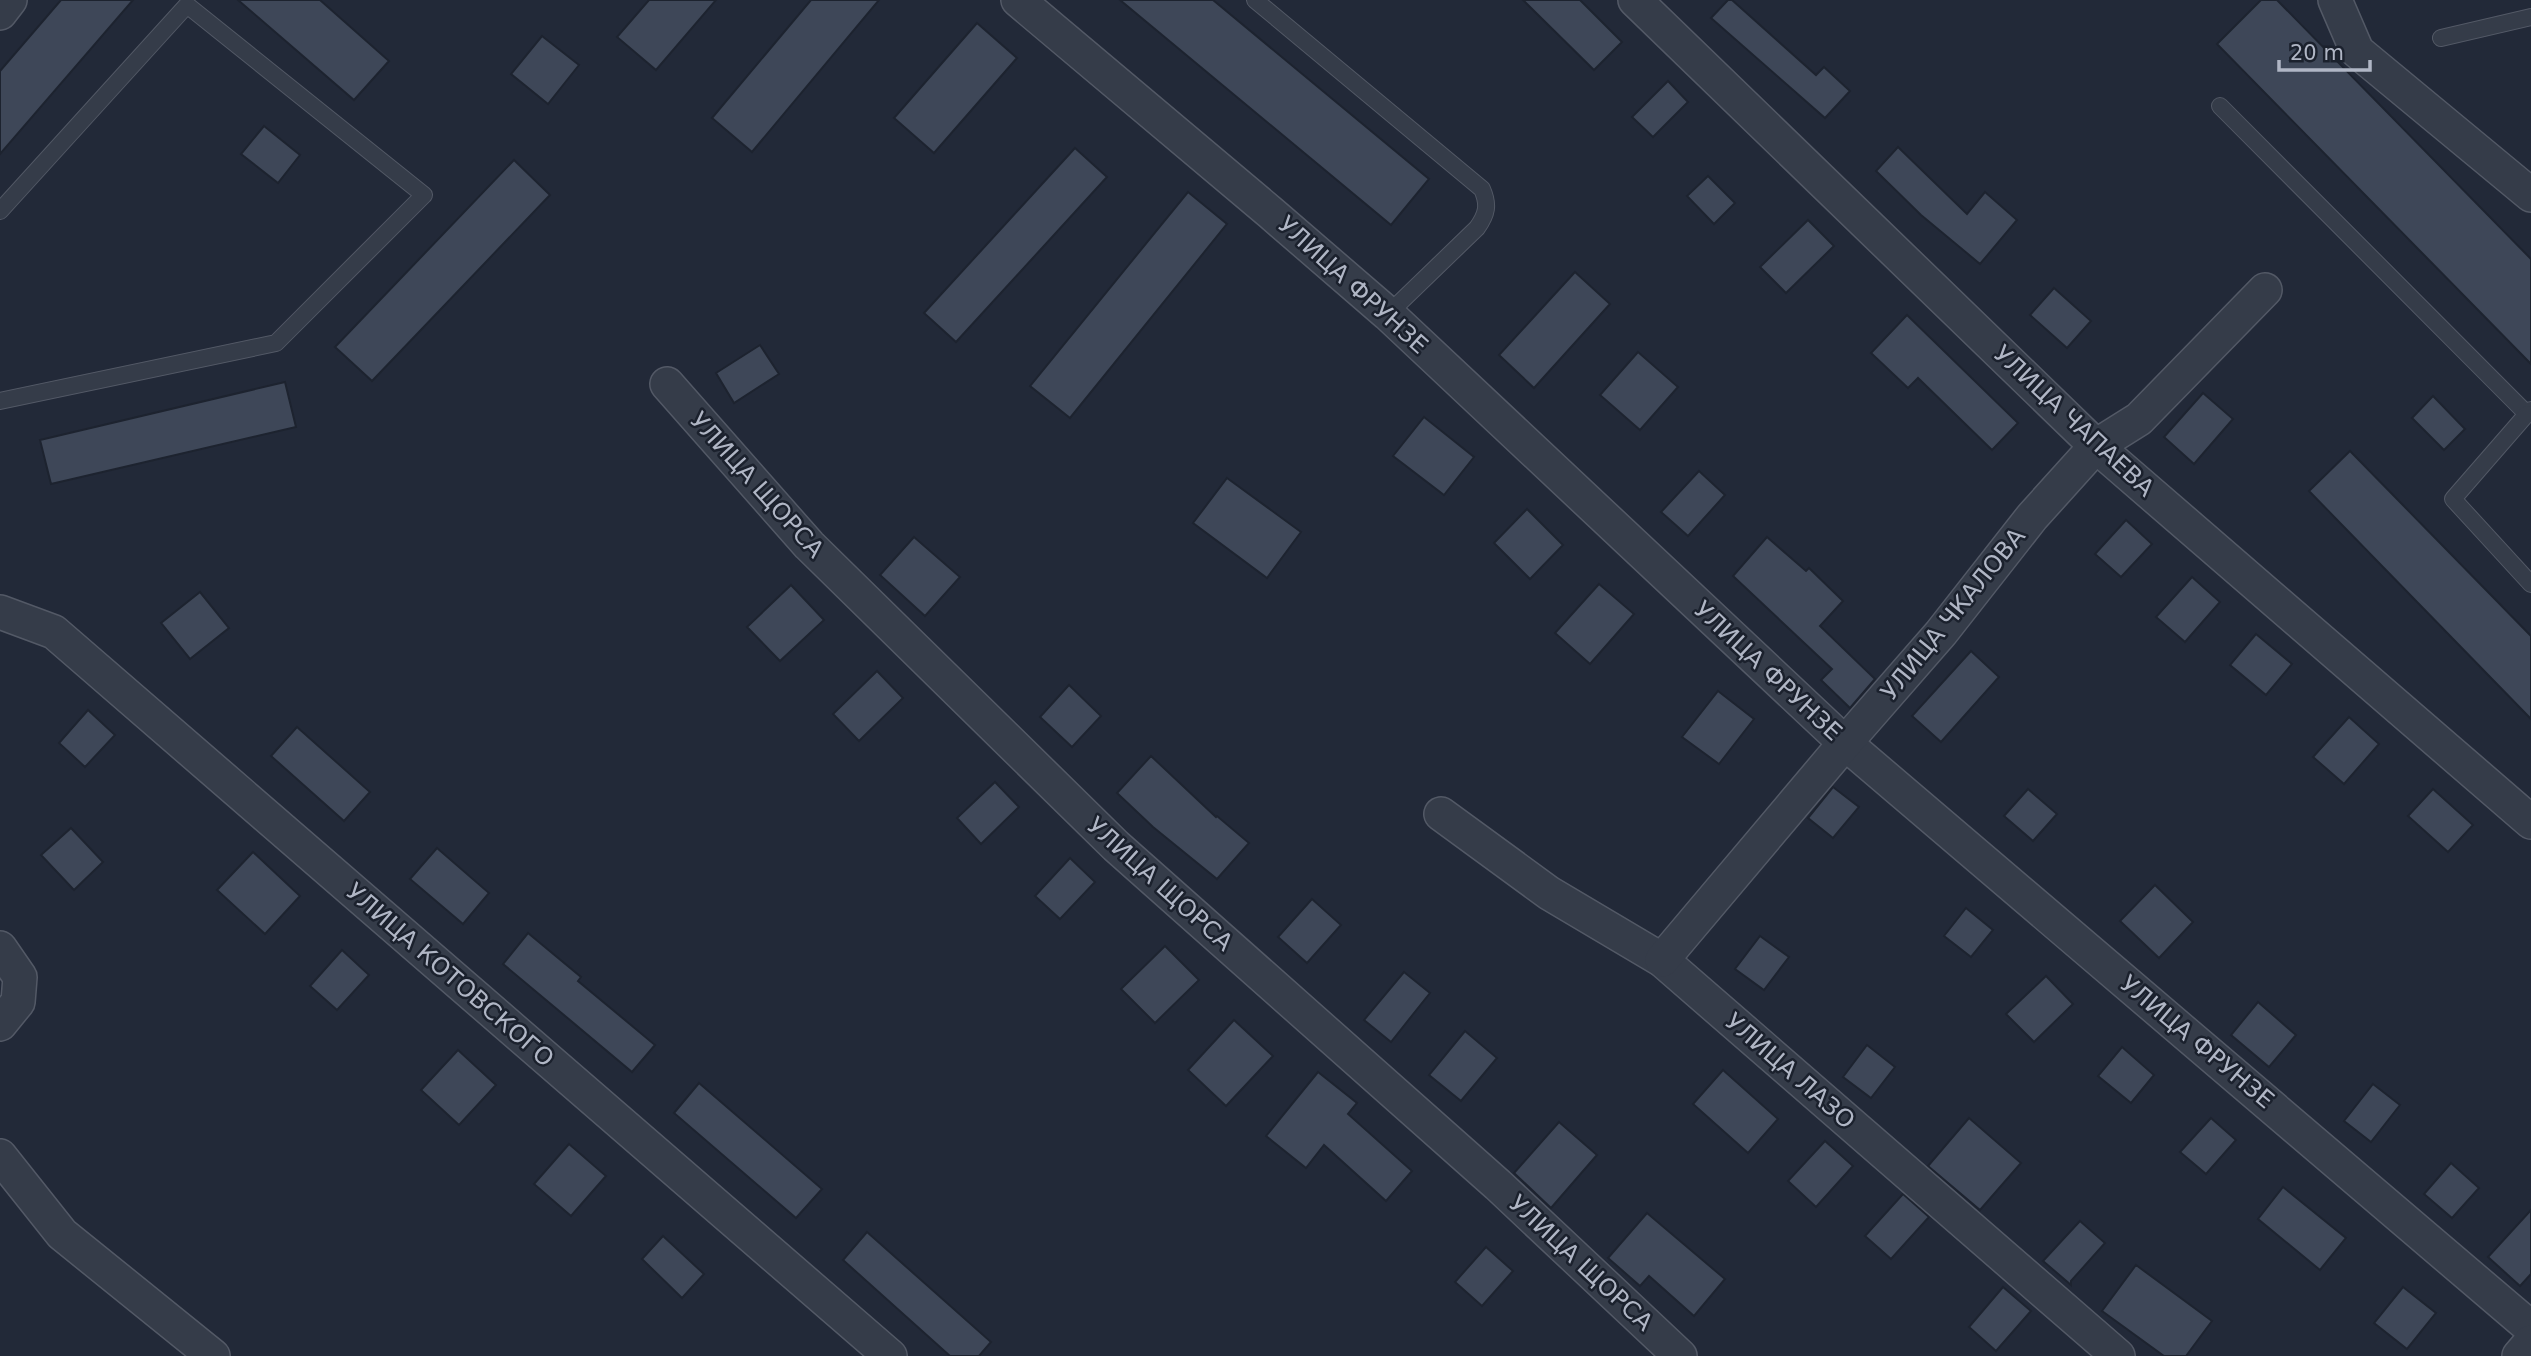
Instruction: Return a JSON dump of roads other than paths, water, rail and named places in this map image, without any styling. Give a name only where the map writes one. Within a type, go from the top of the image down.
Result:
[{"type":"street","points":[[0,13],[10,0]]},
{"type":"street","name":"УЛИЦА ЧАПАЕВА","points":[[1635,0],[2096,446],[2531,822]]},
{"type":"street","points":[[2335,0],[2357,51],[2531,195]]},
{"type":"street","name":"УЛИЦА ФРУНЗЕ","points":[[1033,4],[1388,314],[1845,743],[2531,1328]]},
{"type":"street","name":"УЛИЦА ЧКАЛОВА","points":[[1662,960],[1941,633],[2032,517],[2096,446],[2139,419],[2265,290]]},
{"type":"street","name":"УЛИЦА ЩОРСА","points":[[667,384],[809,545],[1116,846],[1498,1185],[1680,1356]]},
{"type":"street","name":"УЛИЦА КОТОВСКОГО","points":[[0,612],[54,632],[890,1356]]},
{"type":"street","name":"УЛИЦА ЛАЗО","points":[[1441,814],[1549,893],[1662,960],[2119,1356]]},
{"type":"street","points":[[0,948],[20,977],[18,1002],[0,1024]]},
{"type":"street","points":[[4,1171],[62,1234],[197,1351]]},
{"type":"street","points":[[2519,1356],[2531,1342]]},
{"type":"lane","points":[[1255,0],[1482,189],[1487,200],[1486,215],[1477,228],[1388,314]]},
{"type":"lane","points":[[0,211],[185,2],[424,195],[276,343],[0,401]]},
{"type":"lane","points":[[2441,38],[2531,17]]},
{"type":"lane","points":[[2220,106],[2529,412],[2453,499],[2531,584]]}]
